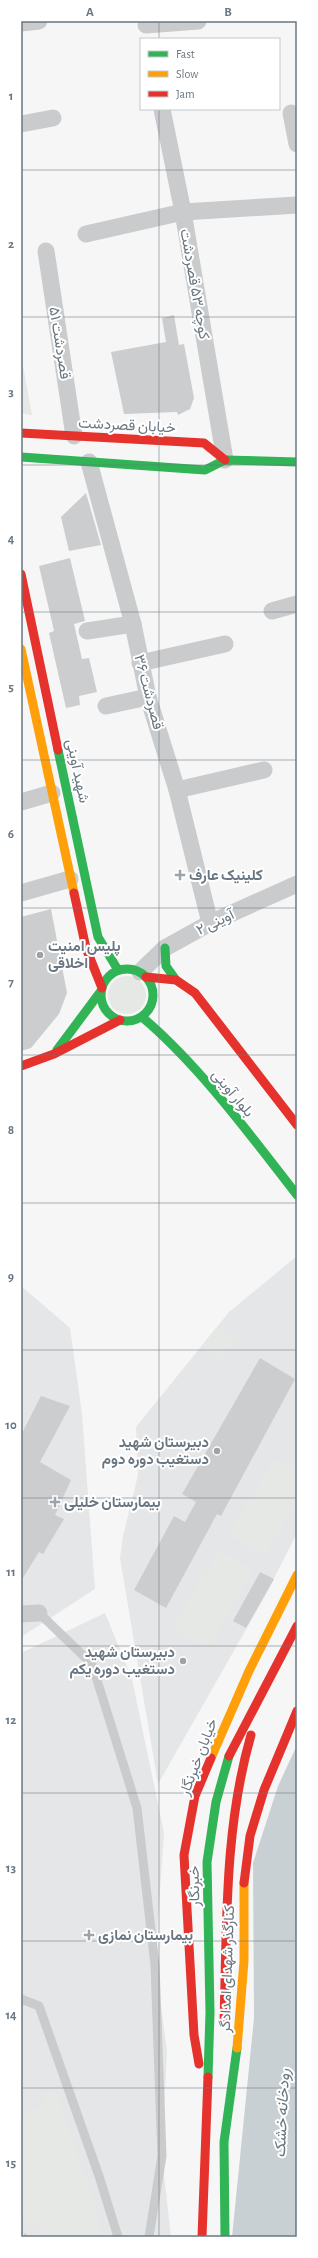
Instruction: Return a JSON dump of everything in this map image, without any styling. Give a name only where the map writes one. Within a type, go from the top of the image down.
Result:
[{"type":"main road","name":"خیابان قصردشت","points":[[21,434],[204,443],[225,460]]},
{"type":"main road","points":[[21,457],[205,470],[225,460],[297,462]]},
{"type":"main road","name":"شهید آوینی","points":[[21,574],[98,937],[118,970]]},
{"type":"main road","name":"شهید آوینی","points":[[21,649],[29,716],[52,792],[86,948],[101,989]]},
{"type":"main road","points":[[165,948],[163,957],[166,969],[176,980]]},
{"type":"main road","points":[[54,1054],[108,977],[118,970],[130,969],[143,974],[152,988],[153,994],[150,1007],[142,1017],[127,1021],[114,1017],[105,1009],[101,997],[101,989]]},
{"type":"main road","name":"بلوار آوینی","points":[[143,974],[176,980],[195,993],[297,1125]]},
{"type":"main road","name":"بلوار آوینی","points":[[142,1017],[167,1038],[247,1131],[297,1195]]},
{"type":"main road","points":[[21,1066],[54,1054],[120,1020]]},
{"type":"main road","name":"خیابان خبرنگار","points":[[206,2107],[194,2035],[184,1855],[195,1796],[249,1671],[297,1575]]},
{"type":"main road","name":"خبرنگار","points":[[202,2237],[210,2012],[207,1862],[216,1802],[230,1754],[297,1626]]},
{"type":"main road","points":[[224,2035],[228,1869],[233,1819],[247,1749],[272,1673]]},
{"type":"main road","name":"کنارگذر شهدای امدادگر","points":[[225,2237],[224,2142],[239,2030],[244,1961],[244,1885],[250,1836],[264,1790],[297,1711]]},
{"type":"main road","points":[[224,2073],[224,2142]]},
{"type":"street","points":[[21,23],[39,21]]},
{"type":"street","points":[[146,28],[198,21]]},
{"type":"street","name":"کوچه ۵۳ قصردشت","points":[[162,110],[183,212],[225,460]]},
{"type":"street","points":[[291,113],[297,144]]},
{"type":"street","points":[[21,124],[53,118]]},
{"type":"street","points":[[86,234],[183,212],[297,205]]},
{"type":"street","name":"۵۱ قصردشت","points":[[46,251],[74,436]]},
{"type":"street","name":"۳۶ قصردشت","points":[[89,462],[133,624],[148,697],[177,790],[210,923]]},
{"type":"street","points":[[272,611],[297,604]]},
{"type":"street","points":[[87,631],[133,624]]},
{"type":"street","points":[[140,663],[225,644]]},
{"type":"street","points":[[106,706],[148,697]]},
{"type":"street","points":[[177,790],[264,770]]},
{"type":"street","points":[[21,802],[52,792]]},
{"type":"street","points":[[21,893],[70,879]]},
{"type":"street","name":"۲ آوینی","points":[[143,974],[165,948],[210,923],[297,884]]},
{"type":"street","points":[[21,1614],[39,1613]]},
{"type":"lane","points":[[39,1613],[92,1664],[137,1808],[155,1965],[162,2156],[149,2237]]},
{"type":"lane","points":[[21,1999],[39,2006],[99,2176],[118,2237]]},
{"type":"path","points":[[21,2232],[29,2237]]},
{"type":"shaded area","points":[[21,355],[32,415],[21,413]]},
{"type":"shaded area","points":[[123,976],[131,976],[141,981],[145,988],[145,1002],[141,1009],[131,1014],[123,1014],[113,1009],[111,1006],[108,999],[108,991],[113,981],[116,979]]},
{"type":"shaded area","points":[[297,1256],[297,1533],[264,1598],[158,1784],[120,1558],[123,1536],[138,1475],[136,1427],[229,1312]]},
{"type":"shaded area","name":"بیمارستان خلیلی","points":[[21,1286],[70,1328],[82,1414],[95,1589],[21,1637]]},
{"type":"shaded area","points":[[216,1328],[236,1341],[220,1360],[201,1347]]},
{"type":"shaded area","points":[[275,1458],[297,1472],[297,1502],[264,1557],[228,1535]]},
{"type":"shaded area","points":[[219,1550],[254,1570],[207,1649],[172,1628]]},
{"type":"shaded area","name":"بیمارستان نمازی","points":[[105,1613],[132,1679],[164,1833],[155,1965],[167,2050],[162,2156],[171,2237],[21,2237],[21,1653]]},
{"type":"shaded area","points":[[52,2081],[100,2218],[99,2237],[46,2237],[21,2216],[21,2123],[28,2108],[39,2110]]},
{"type":"water","name":"رودخانه خشک","points":[[297,1745],[297,2237],[232,2237],[254,2018],[253,1863],[278,1786]]},
{"type":"building","points":[[174,315],[179,345],[184,344],[194,398],[190,409],[178,415],[177,412],[124,414],[111,352],[166,342],[162,318]]},
{"type":"building","points":[[86,493],[101,545],[69,551],[61,517]]},
{"type":"building","points":[[70,558],[85,621],[74,624],[82,659],[89,658],[97,692],[79,696],[80,705],[66,708],[49,633],[54,631],[39,566]]},
{"type":"building","name":"پلیس امنیت اخلاقی","points":[[51,909],[67,993],[59,1014],[31,1048],[21,1051],[21,917]]},
{"type":"building","points":[[260,1358],[295,1379],[221,1516],[217,1514],[166,1608],[134,1590],[174,1516],[185,1522],[196,1502],[182,1494]]},
{"type":"building","points":[[41,1396],[70,1406],[40,1462],[71,1480],[55,1515],[64,1519],[43,1554],[39,1552],[21,1581],[21,1435]]},
{"type":"building","points":[[260,1572],[274,1579],[246,1628],[233,1621]]},
{"type":"traffic: fast","points":[[21,457],[205,470],[225,460],[297,462]]},
{"type":"traffic: fast","points":[[58,750],[98,937],[118,970]]},
{"type":"traffic: fast","points":[[165,948],[166,966],[176,980]]},
{"type":"traffic: fast","points":[[122,969],[132,969],[141,973],[149,981],[153,990],[153,995],[153,1000],[149,1009],[141,1017],[132,1021],[122,1021],[113,1017],[105,1009],[101,1000],[101,990],[105,981],[113,973],[122,969]]},
{"type":"traffic: fast","points":[[57,1050],[101,991]]},
{"type":"traffic: fast","points":[[142,1017],[163,1036],[204,1079],[243,1125],[297,1195]]},
{"type":"traffic: fast","points":[[208,2077],[210,2012],[207,1862],[216,1802],[229,1756]]},
{"type":"traffic: fast","points":[[225,2237],[224,2142],[237,2048]]},
{"type":"traffic: slow","points":[[21,649],[74,893]]},
{"type":"traffic: slow","points":[[211,1758],[249,1671],[297,1575]]},
{"type":"traffic: slow","points":[[237,2048],[244,1961],[244,1883]]},
{"type":"traffic: jam","points":[[21,433],[204,443],[225,460]]},
{"type":"traffic: jam","points":[[21,574],[58,750]]},
{"type":"traffic: jam","points":[[74,893],[86,948],[102,988]]},
{"type":"traffic: jam","points":[[146,977],[176,980],[195,993],[297,1125]]},
{"type":"traffic: jam","points":[[21,1066],[54,1054],[120,1020]]},
{"type":"traffic: jam","points":[[229,1756],[297,1626]]},
{"type":"traffic: jam","points":[[244,1883],[250,1836],[264,1790],[297,1711]]},
{"type":"traffic: jam","points":[[224,2022],[228,1877],[231,1842],[242,1770],[251,1735]]},
{"type":"traffic: jam","points":[[199,2064],[194,2035],[184,1855],[195,1796],[211,1758]]},
{"type":"traffic: jam","points":[[202,2237],[208,2077]]},
{"type":"place","name":"کلینیک عارف","points":[[180,875]]},
{"type":"place","name":"پلیس امنیت اخلاقی","points":[[40,955]]},
{"type":"place","name":"دبیرستان شهید دستغیب دوره دوم","points":[[217,1451]]},
{"type":"place","name":"بیمارستان خلیلی","points":[[55,1502]]},
{"type":"place","name":"دبیرستان شهید دستغیب دوره یکم","points":[[183,1661]]},
{"type":"place","name":"بیمارستان نمازی","points":[[89,1935]]}]
